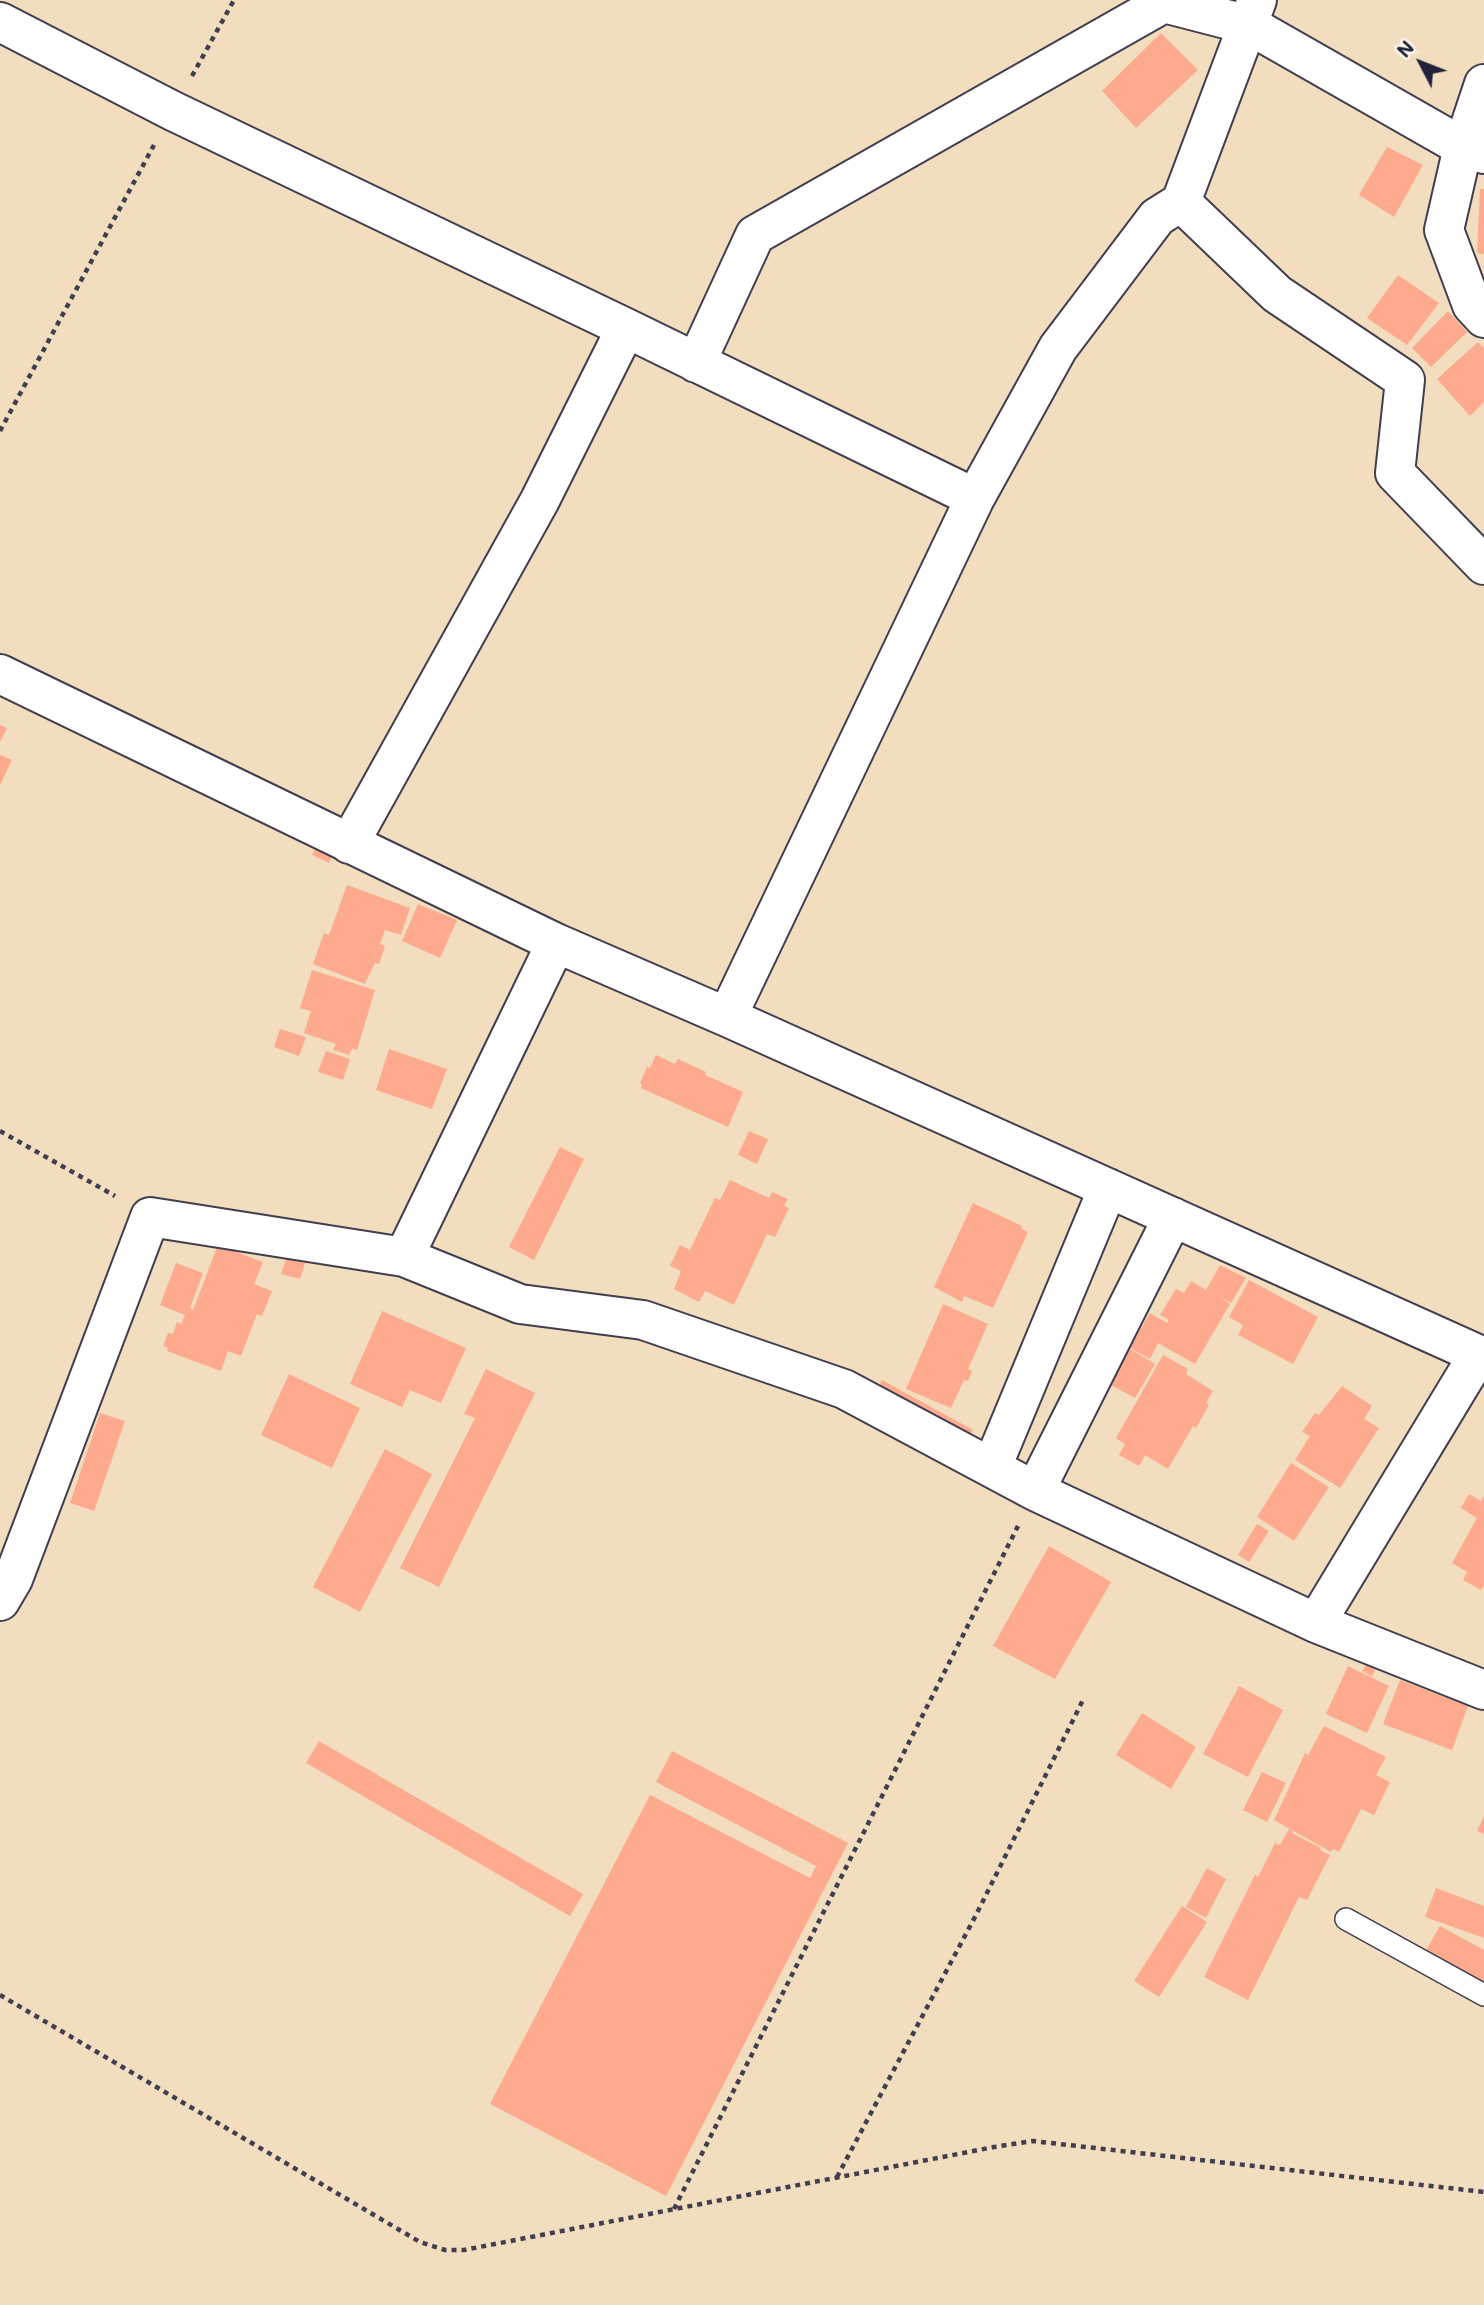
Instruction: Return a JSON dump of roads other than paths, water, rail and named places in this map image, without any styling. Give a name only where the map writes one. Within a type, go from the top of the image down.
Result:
[{"type":"street","points":[[696,363],[755,235],[1164,3],[1253,12],[1474,151]]},
{"type":"street","points":[[727,1017],[975,498],[1058,348],[1157,217],[1181,202],[1253,12]]},
{"type":"street","points":[[0,22],[173,111],[975,498]]},
{"type":"street","points":[[1484,84],[1474,151],[1444,230],[1472,305],[1484,318]]},
{"type":"street","points":[[1181,202],[1277,294],[1405,380],[1395,473],[1484,565]]},
{"type":"street","points":[[349,844],[540,500],[626,328]]},
{"type":"street","points":[[0,674],[556,943],[727,1017],[1481,1356],[1316,1623]]},
{"type":"street","points":[[404,1257],[556,943]]},
{"type":"street","points":[[992,1467],[1108,1188]]},
{"type":"street","points":[[0,1601],[13,1579],[150,1217],[404,1257],[520,1304],[643,1320],[844,1389],[1035,1491],[1316,1623],[1484,1690]]},
{"type":"street","points":[[1035,1491],[1173,1217]]},
{"type":"lane","points":[[1346,1919],[1484,1995]]}]
